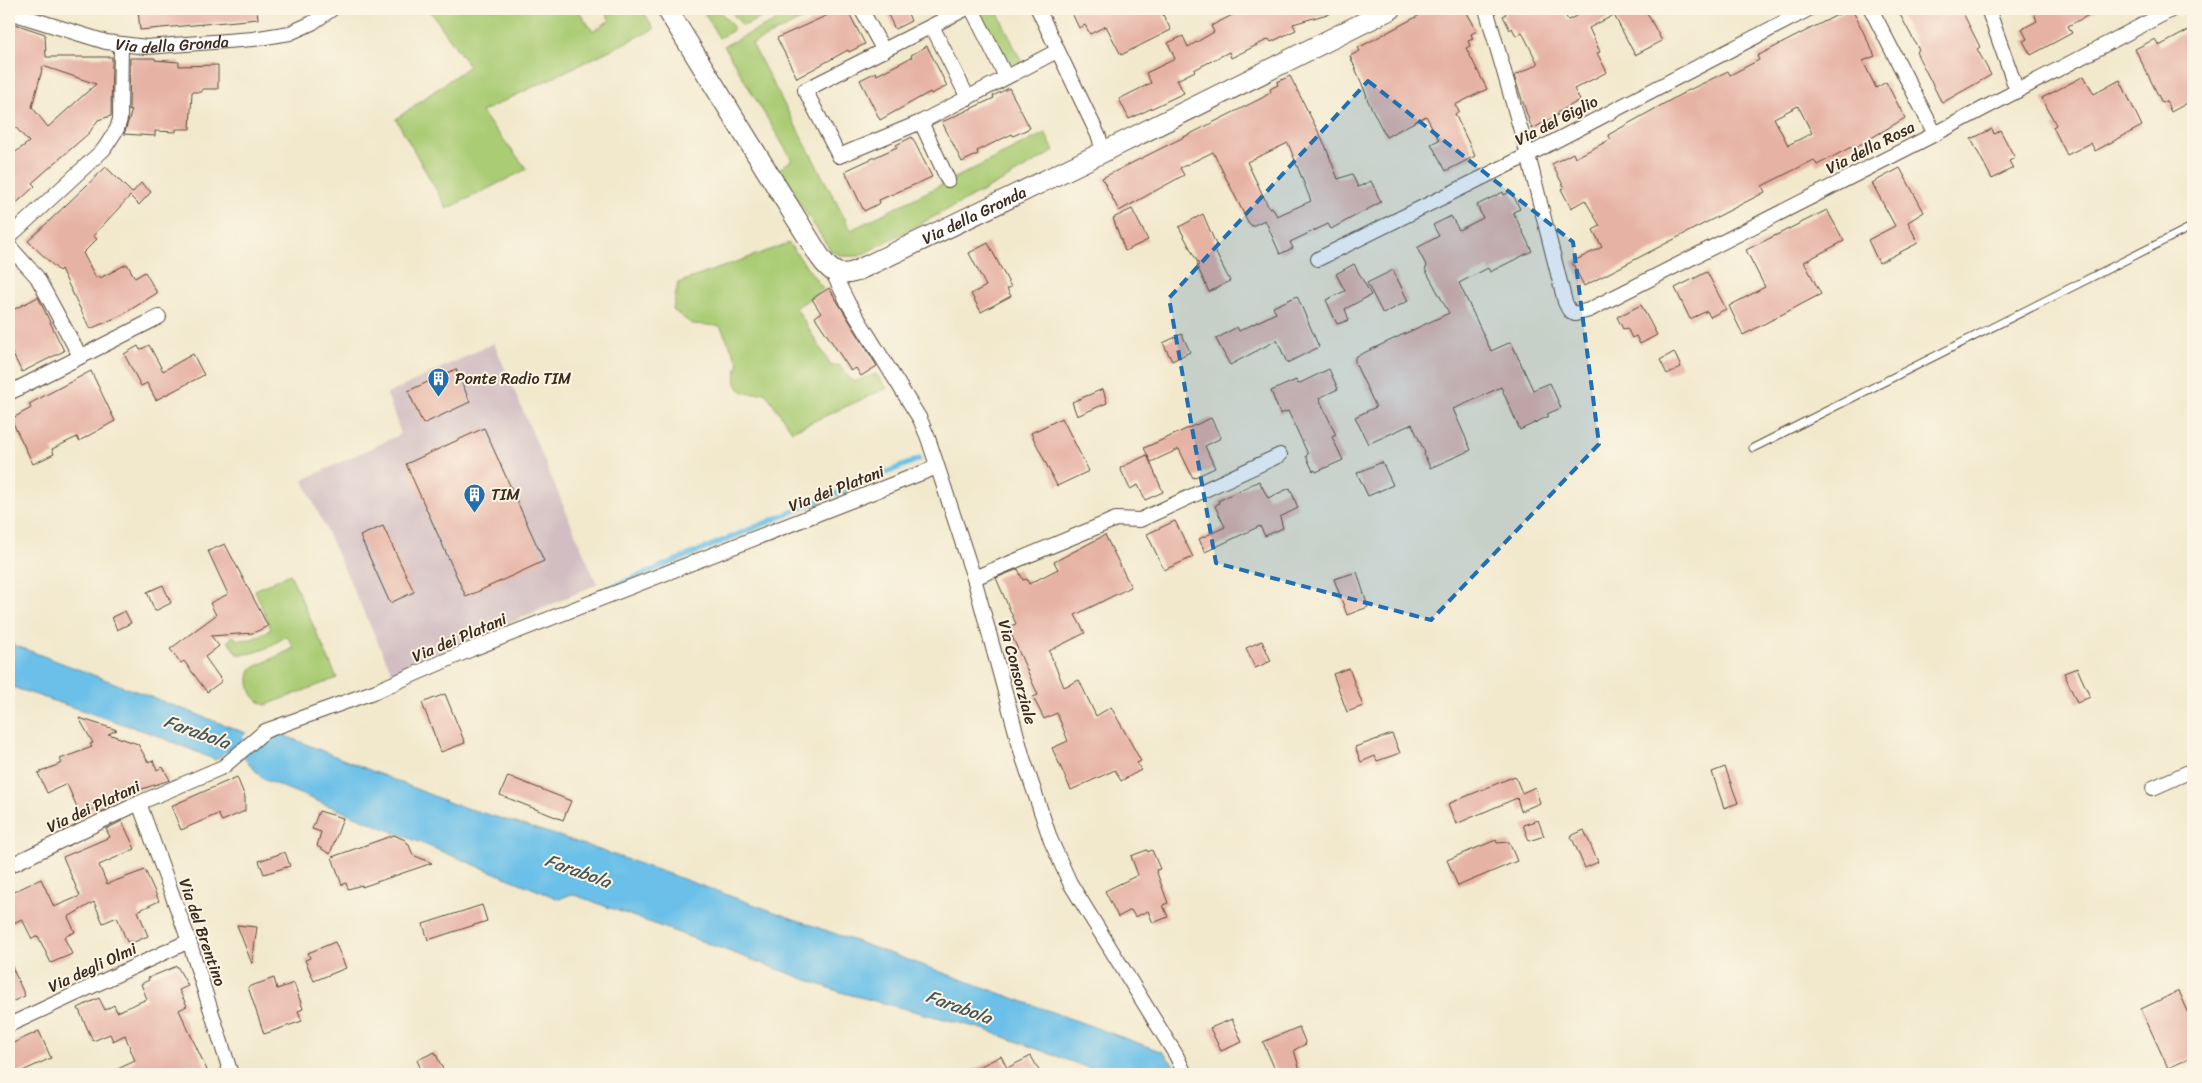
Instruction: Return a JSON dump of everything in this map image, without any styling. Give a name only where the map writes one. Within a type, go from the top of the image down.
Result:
[{"type":"street","name":"Via della Gronda","points":[[9,12],[121,45],[146,47],[274,36],[306,27],[332,9]]},
{"type":"street","points":[[667,9],[820,258],[832,271]]},
{"type":"street","points":[[862,9],[884,50]]},
{"type":"street","points":[[966,9],[805,90],[839,156],[921,122],[1057,51]]},
{"type":"street","points":[[972,9],[1006,77]]},
{"type":"street","points":[[1038,9],[1099,137],[1103,152]]},
{"type":"street","name":"Via della Gronda","points":[[832,271],[840,275],[854,272],[1103,152],[1391,9]]},
{"type":"street","points":[[1486,9],[1528,154]]},
{"type":"street","name":"Via del Giglio","points":[[1318,260],[1809,9]]},
{"type":"street","points":[[1870,9],[1935,134]]},
{"type":"street","points":[[1988,9],[2017,91]]},
{"type":"street","name":"Via della Rosa","points":[[1528,154],[1564,302],[1571,312],[1580,313],[1935,134],[2173,9]]},
{"type":"street","points":[[932,26],[968,98]]},
{"type":"street","points":[[9,237],[104,149],[117,129],[120,119],[121,45]]},
{"type":"street","points":[[921,122],[948,180]]},
{"type":"street","points":[[9,246],[37,276],[80,356]]},
{"type":"street","name":"Via Consorziale","points":[[832,271],[848,303],[920,419],[948,495],[974,578],[1023,758],[1051,841],[1070,884],[1186,1074]]},
{"type":"street","points":[[9,393],[159,317]]},
{"type":"street","points":[[974,578],[1116,519],[1140,520],[1280,455]]},
{"type":"street","name":"Via dei Platani","points":[[9,866],[139,803],[223,767],[265,731],[376,691],[472,649],[937,467]]},
{"type":"street","points":[[2153,788],[2193,770]]},
{"type":"street","name":"Via del Brentino","points":[[139,803],[189,941],[231,1074]]},
{"type":"street","name":"Via degli Olmi","points":[[9,1025],[189,941]]},
{"type":"lane","points":[[1753,448],[2193,226]]},
{"type":"highlighted area","points":[[1368,81],[1573,242],[1599,444],[1431,620],[1216,563],[1169,298]]},
{"type":"shaded area","points":[[494,343],[597,584],[393,675],[303,480],[401,434],[387,394]]},
{"type":"green space","points":[[435,9],[577,9],[593,31],[610,20],[603,9],[642,9],[654,29],[481,112],[527,169],[447,209],[396,119],[469,66],[431,12]]},
{"type":"green space","points":[[702,9],[718,9],[734,28],[719,38]]},
{"type":"green space","points":[[729,9],[780,9],[743,26]]},
{"type":"green space","points":[[800,9],[823,9],[752,44],[851,230],[1045,133],[1054,151],[1006,179],[859,256],[842,256],[831,251],[778,170],[792,160],[724,46]]},
{"type":"green space","points":[[977,9],[996,9],[1022,63],[1006,71]]},
{"type":"green space","points":[[789,243],[823,289],[796,308],[831,366],[839,365],[853,382],[876,374],[887,388],[792,431],[765,392],[749,393],[739,389],[735,378],[739,363],[720,326],[692,324],[673,310],[678,283]]},
{"type":"green space","points":[[290,574],[337,678],[266,705],[253,695],[249,685],[251,669],[294,648],[287,636],[264,649],[245,654],[237,654],[228,641],[233,636],[238,640],[252,639],[271,629],[255,590]]},
{"type":"water","points":[[9,643],[246,733],[216,760],[153,734],[9,686]]},
{"type":"water","points":[[276,732],[453,804],[559,836],[683,879],[1163,1052],[1175,1067],[1177,1074],[1105,1074],[983,1029],[840,992],[572,894],[559,899],[263,779],[244,758]]},
{"type":"building","points":[[138,9],[257,9],[258,19],[140,30]]},
{"type":"building","points":[[827,9],[847,9],[865,44],[849,52],[848,50],[797,78],[777,38],[830,14]]},
{"type":"building","points":[[885,9],[906,9],[911,21],[895,29]]},
{"type":"building","points":[[1070,9],[1160,9],[1171,30],[1121,55],[1106,26],[1090,34],[1085,25],[1079,28]]},
{"type":"building","points":[[1244,9],[1330,9],[1331,13],[1293,24],[1296,30],[1271,42],[1269,39],[1231,58],[1229,52],[1194,70],[1177,80],[1184,93],[1129,119],[1119,99],[1151,83],[1146,73],[1175,59],[1168,43],[1183,36],[1188,47],[1214,32],[1211,26]]},
{"type":"building","points":[[1431,9],[1465,9],[1477,31],[1471,34],[1473,39],[1468,41],[1470,46],[1466,48],[1487,89],[1455,105],[1459,111],[1455,114],[1475,156],[1446,171],[1431,144],[1439,140],[1426,116],[1386,137],[1366,97],[1350,56],[1360,51],[1358,48]]},
{"type":"building","points":[[1503,9],[1562,9],[1568,20],[1590,9],[1645,9],[1662,41],[1635,55],[1614,15],[1589,28],[1600,52],[1597,53],[1607,72],[1574,89],[1580,100],[1532,129],[1514,76],[1538,64],[1522,32],[1516,36],[1512,28],[1510,30],[1503,16],[1506,14]]},
{"type":"building","points":[[1852,9],[1875,56],[1863,61],[1876,88],[1886,82],[1905,118],[1856,147],[1855,145],[1817,165],[1814,160],[1762,186],[1765,192],[1584,286],[1572,262],[1602,247],[1593,230],[1600,226],[1585,200],[1571,208],[1561,189],[1564,187],[1552,164],[1573,153],[1575,158],[1611,139],[1608,135],[1685,92],[1728,71],[1730,75],[1759,60],[1757,56]],"holes":[[[1798,106],[1812,133],[1788,145],[1774,118]]]},
{"type":"building","points":[[1897,9],[1961,9],[1980,47],[1977,49],[1991,75],[1942,103],[1916,52],[1919,50]]},
{"type":"building","points":[[2044,9],[2100,9],[2068,26],[2072,33],[2031,55],[2023,41],[2027,39],[2022,29],[2037,21],[2034,14]]},
{"type":"building","points":[[9,22],[45,34],[46,57],[112,57],[111,116],[98,120],[89,133],[32,183],[35,186],[9,210],[9,157],[29,142],[9,120]],"holes":[[[43,66],[96,84],[48,127],[32,107]]]},
{"type":"building","points":[[2193,28],[2193,100],[2171,112],[2166,101],[2162,103],[2135,49],[2155,39],[2159,46]]},
{"type":"building","points":[[927,46],[947,86],[931,94],[930,92],[880,120],[860,80],[876,72],[877,75],[912,57],[911,55]]},
{"type":"building","points":[[130,58],[155,58],[155,60],[179,62],[179,66],[218,65],[218,89],[202,89],[202,92],[192,92],[190,129],[176,129],[176,132],[155,131],[155,136],[124,134],[132,110],[129,111]]},
{"type":"building","points":[[1290,76],[1325,145],[1338,179],[1352,174],[1358,187],[1371,181],[1381,202],[1331,229],[1328,224],[1290,242],[1293,248],[1280,254],[1265,220],[1252,226],[1248,222],[1213,152],[1180,168],[1184,175],[1119,211],[1102,178],[1262,98],[1271,92],[1270,89],[1278,85],[1277,82]],"holes":[[[1288,143],[1311,201],[1277,216],[1272,207],[1269,208],[1247,162]]]},
{"type":"building","points":[[2084,76],[2094,94],[2120,80],[2142,126],[2095,151],[2091,143],[2067,155],[2053,127],[2056,125],[2042,98]]},
{"type":"building","points":[[1009,88],[1030,128],[1013,136],[1012,134],[977,151],[978,154],[962,162],[942,122],[994,98],[993,96]]},
{"type":"building","points":[[1992,129],[1994,134],[2000,130],[2015,158],[2009,161],[2013,168],[1992,179],[1971,139]]},
{"type":"building","points":[[912,137],[932,177],[879,200],[880,203],[864,211],[845,171],[897,147],[896,145]]},
{"type":"building","points":[[106,167],[132,193],[141,183],[151,192],[139,205],[130,196],[93,236],[97,239],[83,253],[96,278],[99,276],[100,278],[127,264],[135,278],[145,272],[157,293],[122,315],[90,329],[61,269],[59,271],[28,241]]},
{"type":"building","points":[[1900,168],[1924,212],[1908,222],[1918,243],[1879,263],[1868,240],[1895,226],[1872,183]]},
{"type":"building","points":[[1511,191],[1520,209],[1513,212],[1532,251],[1490,272],[1488,268],[1459,283],[1491,351],[1511,342],[1533,390],[1550,383],[1561,408],[1520,430],[1501,387],[1453,409],[1471,450],[1430,468],[1412,424],[1368,444],[1355,417],[1376,407],[1355,363],[1355,357],[1449,313],[1425,269],[1427,267],[1417,248],[1439,236],[1433,225],[1451,216],[1459,230],[1483,218],[1477,205],[1503,192],[1504,195]]},
{"type":"building","points":[[1132,209],[1148,240],[1125,251],[1113,218]]},
{"type":"building","points":[[1827,210],[1844,241],[1804,262],[1821,294],[1743,335],[1729,306],[1765,287],[1746,250]]},
{"type":"building","points":[[1203,214],[1217,247],[1214,249],[1230,281],[1209,292],[1197,266],[1199,265],[1179,227]]},
{"type":"building","points":[[988,243],[1011,287],[1007,289],[1011,296],[981,312],[971,294],[986,286],[969,253]]},
{"type":"building","points":[[1354,264],[1371,295],[1345,309],[1349,320],[1337,324],[1326,300],[1345,291],[1336,274]]},
{"type":"building","points":[[1393,270],[1408,301],[1383,314],[1367,283]]},
{"type":"building","points":[[1707,272],[1726,309],[1710,317],[1707,311],[1690,319],[1675,288]]},
{"type":"building","points":[[829,288],[877,366],[861,376],[856,368],[851,371],[815,317],[821,313],[812,299]]},
{"type":"building","points":[[1297,296],[1319,347],[1287,363],[1277,340],[1230,365],[1216,339],[1237,327],[1239,331],[1276,313],[1273,307]]},
{"type":"building","points":[[38,297],[64,351],[22,372],[9,347],[9,312]]},
{"type":"building","points":[[1641,305],[1657,335],[1640,344],[1636,336],[1632,338],[1627,328],[1623,329],[1617,317]]},
{"type":"building","points":[[1182,334],[1190,352],[1172,361],[1163,343]]},
{"type":"building","points":[[149,345],[163,371],[193,354],[204,375],[156,400],[147,383],[141,386],[124,354],[138,346],[140,350]]},
{"type":"building","points":[[1674,352],[1681,367],[1667,374],[1660,360]]},
{"type":"building","name":"Ponte Radio TIM","points":[[456,369],[470,402],[423,424],[408,391]]},
{"type":"building","points":[[1329,369],[1338,389],[1319,398],[1336,435],[1332,437],[1343,460],[1316,472],[1315,470],[1313,471],[1306,456],[1308,454],[1288,411],[1280,414],[1271,391],[1296,380],[1298,384]]},
{"type":"building","points":[[91,371],[115,421],[79,441],[77,437],[52,449],[54,454],[33,464],[11,419],[31,408],[29,404]]},
{"type":"building","points":[[1103,389],[1107,403],[1077,416],[1072,402]]},
{"type":"building","points":[[1062,418],[1089,471],[1057,486],[1031,433]]},
{"type":"building","points":[[1211,418],[1221,438],[1205,446],[1215,468],[1193,478],[1179,449],[1151,462],[1144,448]]},
{"type":"building","name":"TIM","points":[[484,428],[544,561],[466,597],[406,464]]},
{"type":"building","points":[[1147,455],[1163,492],[1145,500],[1138,485],[1130,489],[1120,468]]},
{"type":"building","points":[[1382,462],[1393,485],[1368,496],[1357,473]]},
{"type":"building","points":[[1259,481],[1268,498],[1290,488],[1298,508],[1280,517],[1283,528],[1265,536],[1260,526],[1205,552],[1199,539],[1225,527],[1215,506],[1219,503],[1218,501]]},
{"type":"building","points":[[1175,521],[1193,557],[1164,570],[1147,534]]},
{"type":"building","points":[[383,526],[414,592],[390,603],[360,536]]},
{"type":"building","points":[[1105,535],[1131,587],[1075,615],[1085,633],[1049,651],[1064,687],[1079,680],[1096,716],[1111,707],[1141,761],[1137,763],[1141,770],[1121,781],[1115,770],[1071,790],[1052,748],[1068,741],[1057,713],[1044,719],[1033,697],[1038,695],[1008,627],[1016,624],[996,578],[1018,569],[1023,580],[1027,579],[1029,584],[1058,569],[1054,562]]},
{"type":"building","points":[[225,544],[268,626],[253,633],[211,636],[219,646],[205,657],[222,681],[207,692],[184,661],[181,663],[170,649],[216,615],[210,603],[228,594],[208,551]]},
{"type":"building","points":[[1357,572],[1368,607],[1347,615],[1334,579]]},
{"type":"building","points":[[163,585],[171,603],[155,611],[147,592]]},
{"type":"building","points":[[125,611],[131,623],[117,630],[112,617]]},
{"type":"building","points":[[1262,641],[1271,661],[1255,668],[1246,648]]},
{"type":"building","points":[[1349,668],[1363,706],[1347,712],[1333,674]]},
{"type":"building","points":[[2077,668],[2090,697],[2077,703],[2064,673]]},
{"type":"building","points":[[445,694],[465,743],[441,752],[422,703]]},
{"type":"building","points":[[79,718],[117,730],[108,734],[138,744],[148,762],[153,760],[157,770],[163,767],[170,780],[114,798],[115,805],[99,813],[96,808],[80,814],[67,784],[47,793],[38,773],[62,763],[60,759],[92,747],[90,744],[93,743]]},
{"type":"building","points":[[1392,734],[1400,753],[1377,761],[1375,756],[1361,762],[1355,747]]},
{"type":"building","points":[[1725,767],[1738,803],[1724,808],[1712,772]]},
{"type":"building","points":[[508,776],[571,801],[563,820],[500,795]]},
{"type":"building","points":[[1515,776],[1522,793],[1535,787],[1540,803],[1521,811],[1517,798],[1456,824],[1448,804]]},
{"type":"building","points":[[237,777],[245,797],[245,811],[222,821],[218,814],[181,830],[171,806]]},
{"type":"building","points":[[319,811],[343,818],[330,854],[317,846],[321,832],[312,829]]},
{"type":"building","points":[[1538,820],[1544,836],[1529,841],[1523,825]]},
{"type":"building","points":[[122,821],[135,849],[99,865],[107,884],[145,870],[159,901],[138,911],[148,936],[132,943],[131,941],[127,942],[117,917],[103,923],[94,902],[68,917],[75,932],[64,937],[72,954],[51,963],[38,936],[32,939],[22,919],[9,925],[9,894],[41,879],[54,907],[80,896],[63,857],[110,837],[106,829]]},
{"type":"building","points":[[1584,830],[1598,862],[1585,868],[1571,836]]},
{"type":"building","points":[[394,835],[405,840],[413,855],[432,863],[362,887],[362,885],[348,889],[346,883],[342,885],[332,857]]},
{"type":"building","points":[[1496,840],[1497,843],[1509,842],[1517,861],[1458,886],[1447,860]]},
{"type":"building","points":[[1147,850],[1148,852],[1152,850],[1160,869],[1156,870],[1168,903],[1163,905],[1168,917],[1153,923],[1148,911],[1135,917],[1131,910],[1118,917],[1105,891],[1138,875],[1131,856]]},
{"type":"building","points":[[285,852],[290,866],[264,874],[259,861]]},
{"type":"building","points":[[482,905],[487,921],[428,940],[423,924]]},
{"type":"building","points":[[237,925],[257,927],[252,964]]},
{"type":"building","points":[[335,942],[346,968],[314,981],[305,960],[310,958],[308,953]]},
{"type":"building","points":[[9,960],[25,996],[9,1003]]},
{"type":"building","points":[[177,966],[188,986],[179,990],[187,1006],[179,1010],[207,1070],[198,1074],[107,1074],[135,1061],[125,1035],[113,1041],[110,1034],[93,1041],[78,1008],[99,998],[105,1010],[114,1005],[117,1012],[147,999],[141,984],[149,980],[148,978]]},
{"type":"building","points":[[274,978],[277,989],[294,983],[303,1009],[298,1011],[302,1021],[264,1034],[248,987]]},
{"type":"building","points":[[2179,991],[2193,1023],[2193,1057],[2168,1068],[2141,1009]]},
{"type":"building","points":[[1232,1019],[1242,1042],[1221,1051],[1210,1028]]},
{"type":"building","points":[[1299,1027],[1306,1044],[1294,1050],[1301,1074],[1277,1074],[1263,1042]]},
{"type":"building","points":[[39,1031],[51,1058],[16,1074],[9,1074],[9,1045]]},
{"type":"building","points":[[435,1052],[445,1074],[423,1074],[417,1060]]},
{"type":"building","points":[[1001,1056],[1007,1068],[1031,1056],[1041,1074],[965,1074]]},
{"type":"waterway","points":[[605,590],[919,459]]},
{"type":"waterway","name":"Farabola","points":[[209,736],[277,761]]},
{"type":"place","name":"Ponte Radio TIM","points":[[439,397]]},
{"type":"place","name":"TIM","points":[[475,513]]}]
